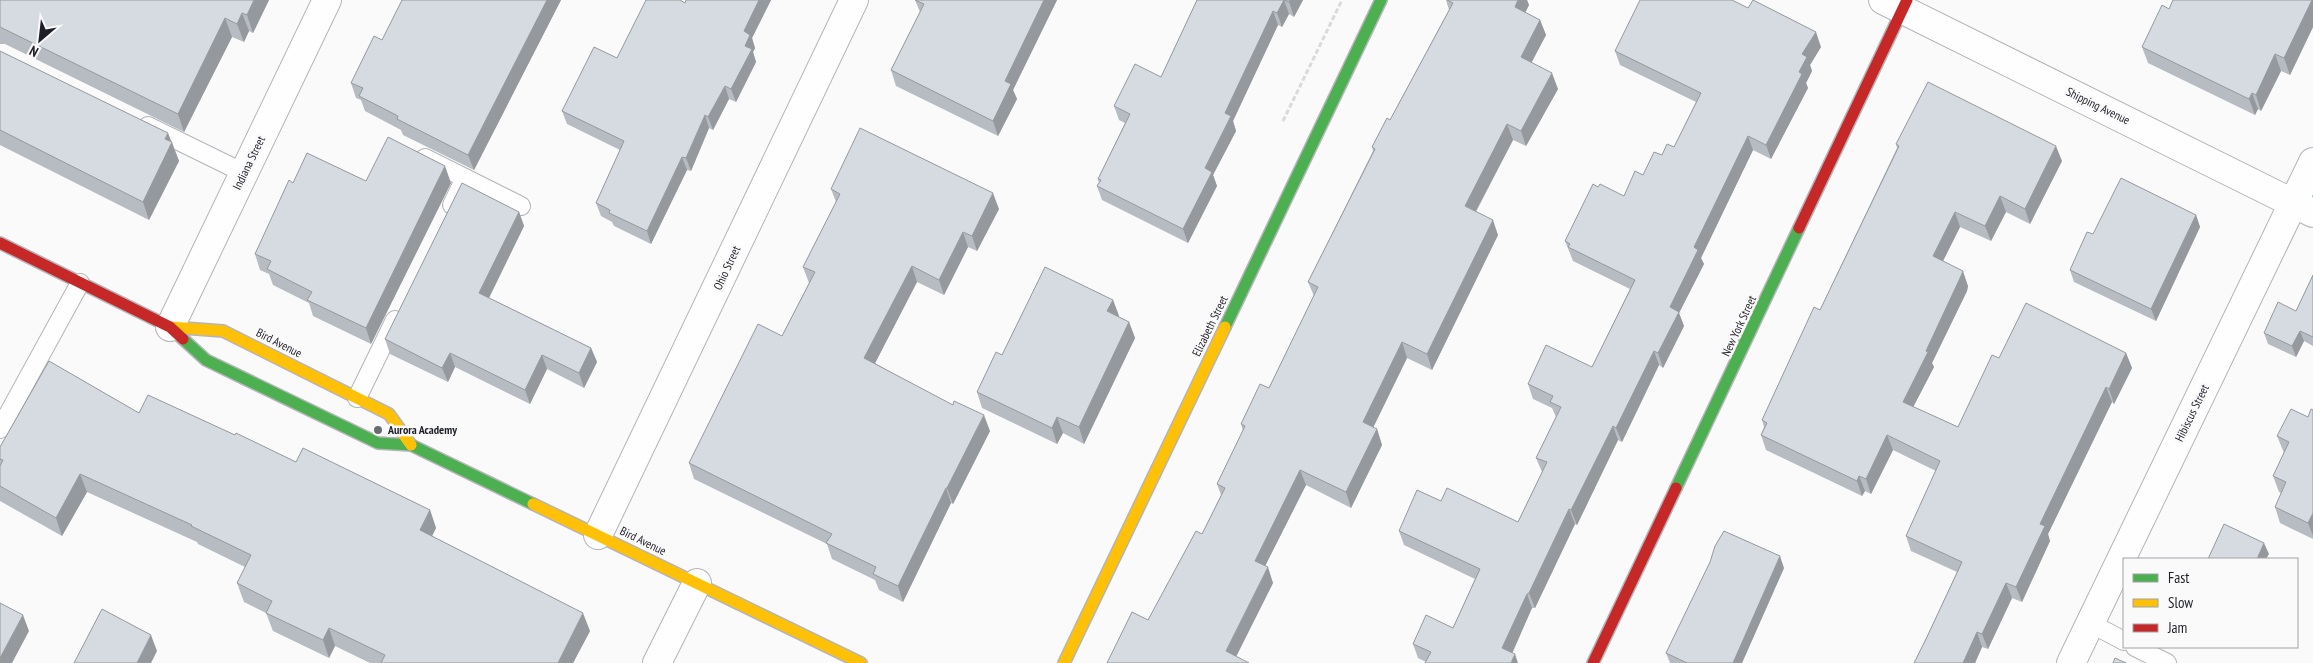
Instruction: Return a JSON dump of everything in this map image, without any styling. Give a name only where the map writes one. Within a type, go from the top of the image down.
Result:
[{"type":"street","name":"Indiana Street","points":[[170,327],[327,0]]},
{"type":"street","name":"Ohio Street","points":[[598,535],[854,0]]},
{"type":"street","name":"Elizabeth Street","points":[[1064,663],[1381,0]]},
{"type":"street","name":"Shipping Avenue","points":[[1898,3],[2303,208]]},
{"type":"street","name":"New York Street","points":[[1593,663],[1898,3]]},
{"type":"street","name":"Hibiscus Street","points":[[2123,558],[2303,208],[2313,162]]},
{"type":"street","name":"Bird Avenue","points":[[0,244],[170,327],[206,360],[214,364],[378,443],[411,445],[861,663]]},
{"type":"street","name":"Bird Avenue","points":[[170,327],[223,331],[389,414],[411,445]]},
{"type":"street","name":"Hibiscus Street","points":[[2071,663],[2123,559]]},
{"type":"street","points":[[657,663],[697,583]]},
{"type":"lane","points":[[135,120],[244,173]]},
{"type":"lane","points":[[408,150],[521,206]]},
{"type":"lane","points":[[444,221],[465,178]]},
{"type":"lane","points":[[0,429],[80,283]]},
{"type":"lane","points":[[357,398],[401,308]]},
{"type":"lane","points":[[2090,623],[2123,640]]},
{"type":"lane","points":[[2137,648],[2167,663]]},
{"type":"path","points":[[1283,121],[1342,0]]},
{"type":"building","points":[[0,0],[254,0],[247,15],[242,13],[237,24],[225,18],[178,114],[0,27]]},
{"type":"building","points":[[402,0],[547,0],[468,155],[397,119],[398,116],[359,96],[363,88],[351,83],[374,36],[382,40]]},
{"type":"building","points":[[646,0],[680,0],[685,3],[686,0],[759,0],[744,31],[750,35],[745,46],[752,49],[731,89],[725,86],[708,117],[705,115],[686,158],[682,157],[647,231],[609,213],[610,210],[596,203],[624,141],[562,111],[594,47],[617,58]]},
{"type":"building","points":[[915,0],[1044,0],[1005,81],[1011,84],[993,121],[891,70],[924,4]]},
{"type":"building","points":[[1197,0],[1284,0],[1277,13],[1273,11],[1225,113],[1231,116],[1205,168],[1212,172],[1183,229],[1097,186],[1101,180],[1098,179],[1130,114],[1114,106],[1135,64],[1161,77]]},
{"type":"building","points":[[1447,0],[1518,0],[1515,7],[1540,20],[1521,57],[1552,73],[1521,131],[1507,124],[1465,206],[1493,220],[1427,354],[1402,342],[1363,422],[1377,429],[1346,492],[1300,470],[1255,561],[1268,567],[1226,651],[1249,663],[1107,663],[1132,612],[1148,620],[1196,531],[1202,534],[1225,488],[1217,484],[1245,426],[1241,424],[1260,384],[1269,388],[1318,287],[1308,282],[1375,149],[1372,147],[1387,118],[1390,120],[1453,3]]},
{"type":"building","points":[[1640,0],[1732,0],[1748,8],[1753,0],[1816,32],[1802,54],[1807,57],[1799,72],[1802,74],[1766,145],[1748,136],[1694,247],[1698,250],[1670,307],[1679,312],[1658,353],[1654,351],[1616,428],[1613,426],[1571,510],[1569,509],[1502,648],[1515,654],[1511,663],[1425,663],[1431,652],[1413,644],[1426,615],[1453,628],[1480,569],[1399,531],[1417,490],[1441,501],[1447,488],[1518,522],[1547,462],[1536,458],[1561,407],[1550,402],[1553,396],[1528,384],[1546,345],[1592,367],[1635,280],[1568,247],[1570,244],[1565,241],[1593,184],[1598,187],[1600,184],[1624,196],[1635,171],[1643,175],[1654,152],[1662,155],[1667,144],[1674,147],[1701,93],[1615,51]]},
{"type":"building","points":[[2173,0],[2312,0],[2284,58],[2275,54],[2256,95],[2252,93],[2249,99],[2142,47],[2162,5],[2169,9]]},
{"type":"building","points":[[0,51],[168,133],[165,139],[172,142],[143,202],[0,130]]},
{"type":"building","points":[[1928,82],[2056,146],[2025,209],[2000,196],[1985,226],[1955,212],[1933,256],[1963,271],[1926,351],[1928,352],[1903,402],[1958,427],[1992,355],[1999,358],[2026,303],[2126,353],[2109,389],[2106,387],[2040,524],[2045,526],[2016,587],[2006,583],[1982,634],[1977,632],[1963,663],[1914,663],[1962,562],[1906,536],[1940,461],[1887,435],[1866,479],[1859,476],[1857,481],[1761,435],[1767,423],[1762,420],[1814,307],[1820,310],[1899,146],[1896,144]]},
{"type":"building","points":[[860,128],[993,193],[972,236],[963,232],[939,280],[912,266],[864,358],[953,405],[954,401],[984,415],[898,586],[873,574],[876,567],[826,543],[832,534],[689,463],[758,324],[782,336],[815,272],[803,267],[840,194],[831,189]]},
{"type":"building","points":[[388,137],[445,166],[366,328],[307,300],[312,292],[267,269],[271,261],[255,254],[289,180],[293,183],[307,153],[366,181]]},
{"type":"building","points":[[2121,178],[2196,215],[2151,309],[2070,270],[2087,232],[2093,234]]},
{"type":"building","points":[[462,183],[519,212],[479,293],[591,348],[579,373],[542,355],[525,390],[450,353],[442,368],[385,339]]},
{"type":"building","points":[[1045,267],[1113,300],[1107,311],[1129,322],[1079,427],[1057,417],[1052,428],[977,392],[996,352],[1002,355]]},
{"type":"building","points":[[2313,275],[2313,337],[2300,331],[2292,346],[2264,333],[2278,302],[2296,311]]},
{"type":"building","points":[[49,361],[139,413],[148,395],[235,435],[236,433],[296,462],[303,448],[430,510],[420,530],[583,613],[558,663],[381,663],[385,655],[329,628],[323,640],[266,613],[272,601],[237,583],[251,555],[192,525],[80,474],[56,518],[0,486],[0,466],[3,460],[0,459],[0,447]]},
{"type":"building","points":[[2291,409],[2308,417],[2311,409],[2313,410],[2313,513],[2308,523],[2275,507],[2286,482],[2273,476],[2289,442],[2277,436]]},
{"type":"building","points":[[2224,524],[2264,543],[2257,558],[2208,558]]},
{"type":"building","points":[[1724,531],[1780,556],[1733,663],[1687,663],[1666,653],[1710,562],[1715,546]]},
{"type":"building","points":[[0,603],[23,615],[0,658]]},
{"type":"building","points":[[102,609],[151,635],[137,663],[74,663]]},
{"type":"building","points":[[2115,658],[2126,663],[2113,663]]},
{"type":"traffic: fast","points":[[1225,327],[1381,0]]},
{"type":"traffic: fast","points":[[1676,488],[1799,228]]},
{"type":"traffic: fast","points":[[183,339],[206,360],[378,443],[411,445],[533,504]]},
{"type":"traffic: slow","points":[[170,327],[223,331],[389,414],[411,445]]},
{"type":"traffic: slow","points":[[1064,663],[1225,327]]},
{"type":"traffic: slow","points":[[533,504],[861,663]]},
{"type":"traffic: jam","points":[[1799,228],[1907,0]]},
{"type":"traffic: jam","points":[[0,243],[170,327],[183,339]]},
{"type":"traffic: jam","points":[[1593,663],[1676,488]]},
{"type":"place","name":"Aurora Academy","points":[[378,430]]}]
